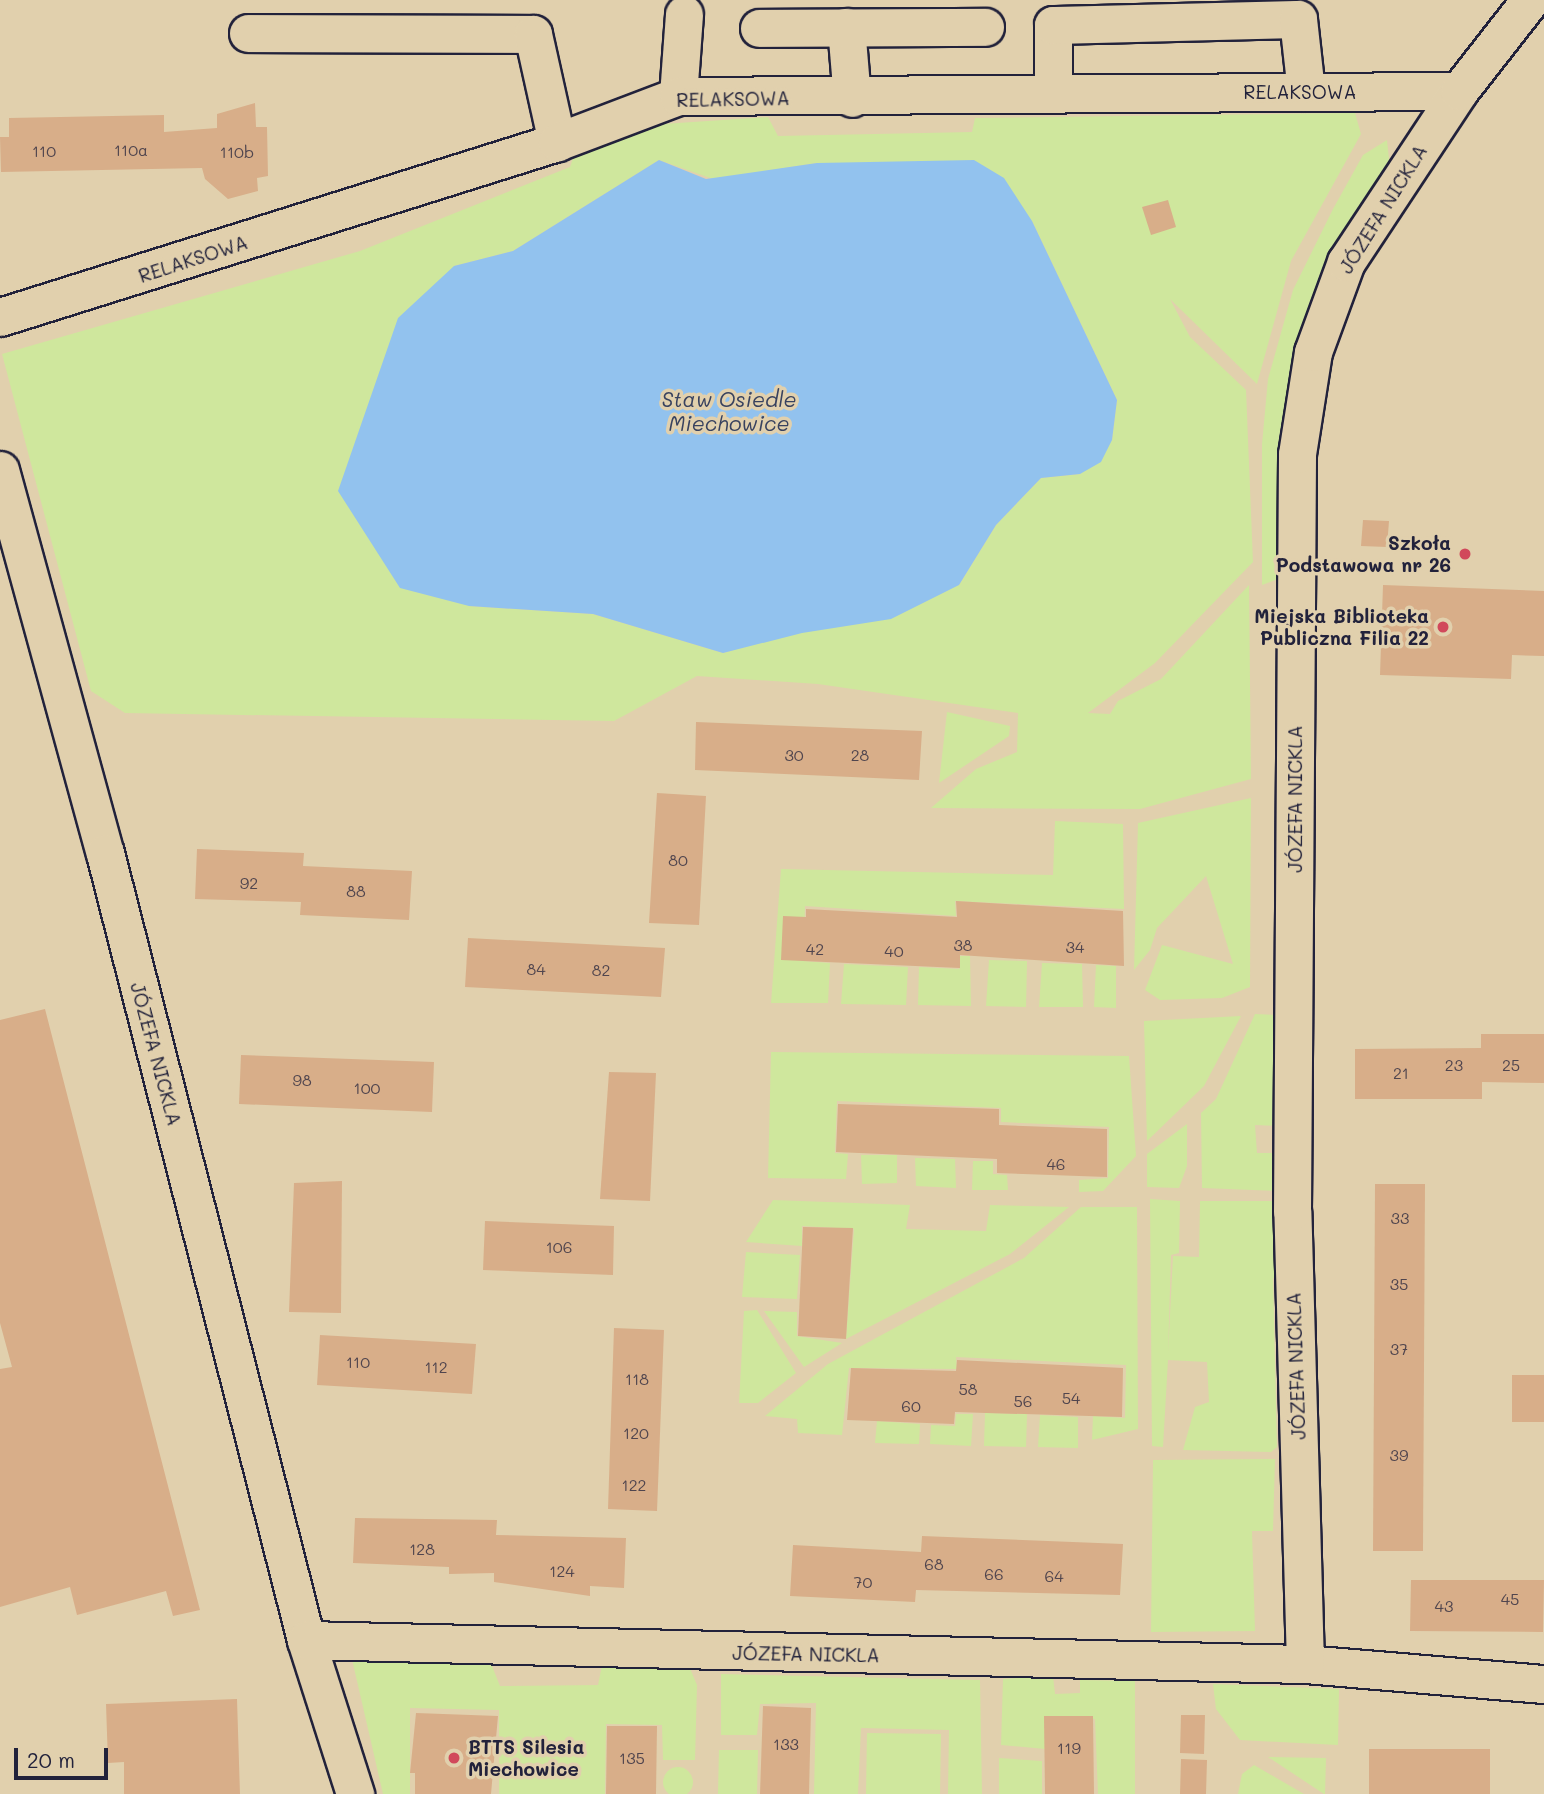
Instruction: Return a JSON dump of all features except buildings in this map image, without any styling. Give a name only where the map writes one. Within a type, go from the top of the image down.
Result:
[{"type":"street","name":"JÓZEFA NICKLA","points":[[1305,1664],[1292,1211],[1297,454],[1313,352],[1346,262],[1460,91],[1530,0]]},
{"type":"street","points":[[678,96],[684,14]]},
{"type":"street","points":[[1053,93],[1053,25],[1298,19],[1306,92]]},
{"type":"street","points":[[846,27],[852,98]]},
{"type":"street","points":[[758,28],[985,27]]},
{"type":"street","points":[[248,33],[533,34],[557,142]]},
{"type":"street","name":"RELAKSOWA","points":[[0,317],[557,142],[678,96],[852,98],[1053,93],[1460,91]]},
{"type":"street","name":"JÓZEFA NICKLA","points":[[0,470],[105,853],[306,1640],[355,1794]]},
{"type":"street","name":"JÓZEFA NICKLA","points":[[306,1640],[1305,1664],[1544,1684]]},
{"type":"green space","points":[[1355,113],[1361,134],[1291,261],[1257,384],[1170,299],[1190,337],[1246,390],[1253,562],[1155,663],[1088,713],[1110,714],[1118,701],[1161,679],[1249,585],[1251,779],[1140,809],[931,808],[976,769],[1017,752],[1018,713],[818,684],[697,676],[614,721],[125,713],[91,691],[2,354],[360,251],[570,167],[576,149],[663,124],[768,117],[778,136],[972,132],[975,118]],"holes":[[[659,160],[713,179],[817,163],[873,163],[1032,221],[1117,400],[1112,440],[1080,474],[1041,478],[996,525],[959,585],[723,653],[593,614],[469,606],[454,266],[513,251]]]},
{"type":"green space","points":[[1387,140],[1390,168],[1343,245],[1283,577],[1262,585],[1262,444],[1268,379],[1293,290],[1363,155]]},
{"type":"green space","points":[[947,712],[1010,726],[1009,736],[939,783]]},
{"type":"green space","points":[[1251,798],[1250,987],[1222,998],[1160,1000],[1145,990],[1162,945],[1233,964],[1206,876],[1157,928],[1150,950],[1134,970],[1138,823]]},
{"type":"green space","points":[[1055,821],[1123,824],[1124,909],[955,901],[956,916],[805,906],[803,961],[830,963],[828,1003],[771,1003],[781,869],[1053,875]]},
{"type":"green space","points":[[960,956],[970,956],[971,1006],[918,1005],[919,967],[959,969]]},
{"type":"green space","points":[[989,960],[1027,961],[1026,1007],[986,1006]]},
{"type":"green space","points":[[1042,963],[1082,964],[1083,1007],[1039,1007]]},
{"type":"green space","points":[[844,964],[908,967],[906,1005],[841,1004]]},
{"type":"green space","points":[[1096,965],[1116,966],[1116,1008],[1094,1007]]},
{"type":"green space","points":[[1255,1014],[1277,1015],[1280,1126],[1255,1125],[1257,1153],[1277,1153],[1279,1191],[1202,1188],[1201,1113],[1216,1099]]},
{"type":"green space","points":[[1241,1016],[1204,1086],[1147,1141],[1144,1021]]},
{"type":"green space","points":[[771,1052],[1129,1056],[1136,1156],[1103,1191],[1079,1192],[1079,1180],[1108,1178],[1109,1127],[1001,1122],[1001,1108],[837,1101],[835,1153],[848,1154],[846,1179],[768,1178]]},
{"type":"green space","points":[[1187,1124],[1187,1166],[1179,1188],[1147,1187],[1147,1154]]},
{"type":"green space","points":[[861,1155],[897,1155],[897,1183],[862,1184]]},
{"type":"green space","points":[[915,1158],[955,1159],[956,1188],[916,1186]]},
{"type":"green space","points":[[973,1161],[993,1161],[993,1174],[1007,1175],[1008,1190],[972,1190]]},
{"type":"green space","points":[[1150,1199],[1180,1201],[1179,1253],[1171,1255],[1168,1354],[1173,1256],[1199,1257],[1200,1201],[1280,1201],[1285,1279],[1273,1278],[1277,1447],[1271,1452],[1183,1450],[1195,1407],[1209,1402],[1207,1362],[1168,1360],[1163,1447],[1152,1446]]},
{"type":"green space","points":[[773,1200],[910,1205],[906,1229],[986,1231],[990,1205],[1069,1207],[1010,1254],[846,1339],[854,1229],[802,1226],[802,1246],[746,1242]]},
{"type":"green space","points":[[1081,1207],[1137,1207],[1138,1429],[1092,1440],[1093,1416],[1125,1418],[1126,1365],[956,1357],[957,1369],[849,1368],[842,1435],[798,1433],[797,1419],[765,1416],[828,1364],[1024,1258]]},
{"type":"green space","points":[[746,1252],[800,1255],[797,1299],[742,1297]]},
{"type":"green space","points":[[757,1310],[796,1373],[758,1403],[739,1403],[744,1311]]},
{"type":"green space","points":[[764,1311],[797,1312],[797,1336],[842,1343],[804,1367]]},
{"type":"green space","points":[[985,1413],[1027,1414],[1026,1447],[984,1446]]},
{"type":"green space","points":[[956,1414],[973,1414],[971,1446],[930,1444],[931,1425],[955,1426]]},
{"type":"green space","points":[[1040,1415],[1078,1417],[1078,1448],[1038,1447]]},
{"type":"green space","points":[[877,1421],[920,1424],[919,1444],[875,1443]]},
{"type":"green space","points":[[1275,1459],[1273,1531],[1252,1531],[1255,1631],[1151,1632],[1153,1460]]},
{"type":"green space","points":[[351,1655],[490,1661],[500,1686],[598,1685],[603,1660],[689,1666],[697,1685],[695,1760],[663,1760],[662,1725],[606,1724],[605,1794],[499,1794],[499,1710],[410,1708],[410,1794],[383,1794]]},
{"type":"green space","points":[[721,1674],[980,1680],[982,1794],[948,1794],[949,1730],[861,1728],[858,1794],[814,1794],[816,1703],[760,1704],[757,1735],[721,1735]]},
{"type":"green space","points":[[1053,1676],[1055,1694],[1080,1693],[1080,1680],[1135,1681],[1135,1794],[1098,1794],[1095,1719],[1045,1717],[1045,1749],[1001,1745],[1003,1679]]},
{"type":"green space","points":[[1213,1684],[1339,1689],[1338,1745],[1240,1740],[1216,1709]]},
{"type":"green space","points":[[867,1733],[941,1734],[940,1794],[866,1794]]},
{"type":"green space","points":[[719,1750],[758,1750],[757,1794],[718,1794]]},
{"type":"green space","points":[[1268,1757],[1326,1758],[1325,1794],[1324,1794]]},
{"type":"green space","points":[[999,1758],[1042,1761],[1042,1794],[999,1794]]},
{"type":"green space","points":[[1254,1765],[1304,1794],[1238,1794],[1242,1774]]},
{"type":"green space","points":[[678,1767],[688,1772],[693,1782],[688,1792],[678,1797],[668,1792],[663,1782],[668,1772]]},
{"type":"water","name":"Staw Osiedle Miechowice","points":[[659,160],[706,179],[817,163],[974,160],[1004,178],[1032,221],[1117,400],[1112,440],[1101,462],[1080,474],[1041,478],[996,525],[959,585],[891,619],[802,633],[723,653],[593,614],[469,606],[400,588],[338,491],[398,318],[454,266],[513,251]]},
{"type":"place","name":"Szkoła Podstawowa nr 26","points":[[1465,554]]},
{"type":"place","name":"Miejska Biblioteka Publiczna Filia 22","points":[[1443,627]]},
{"type":"place","name":"BTTS Silesia Miechowice","points":[[454,1758]]}]
